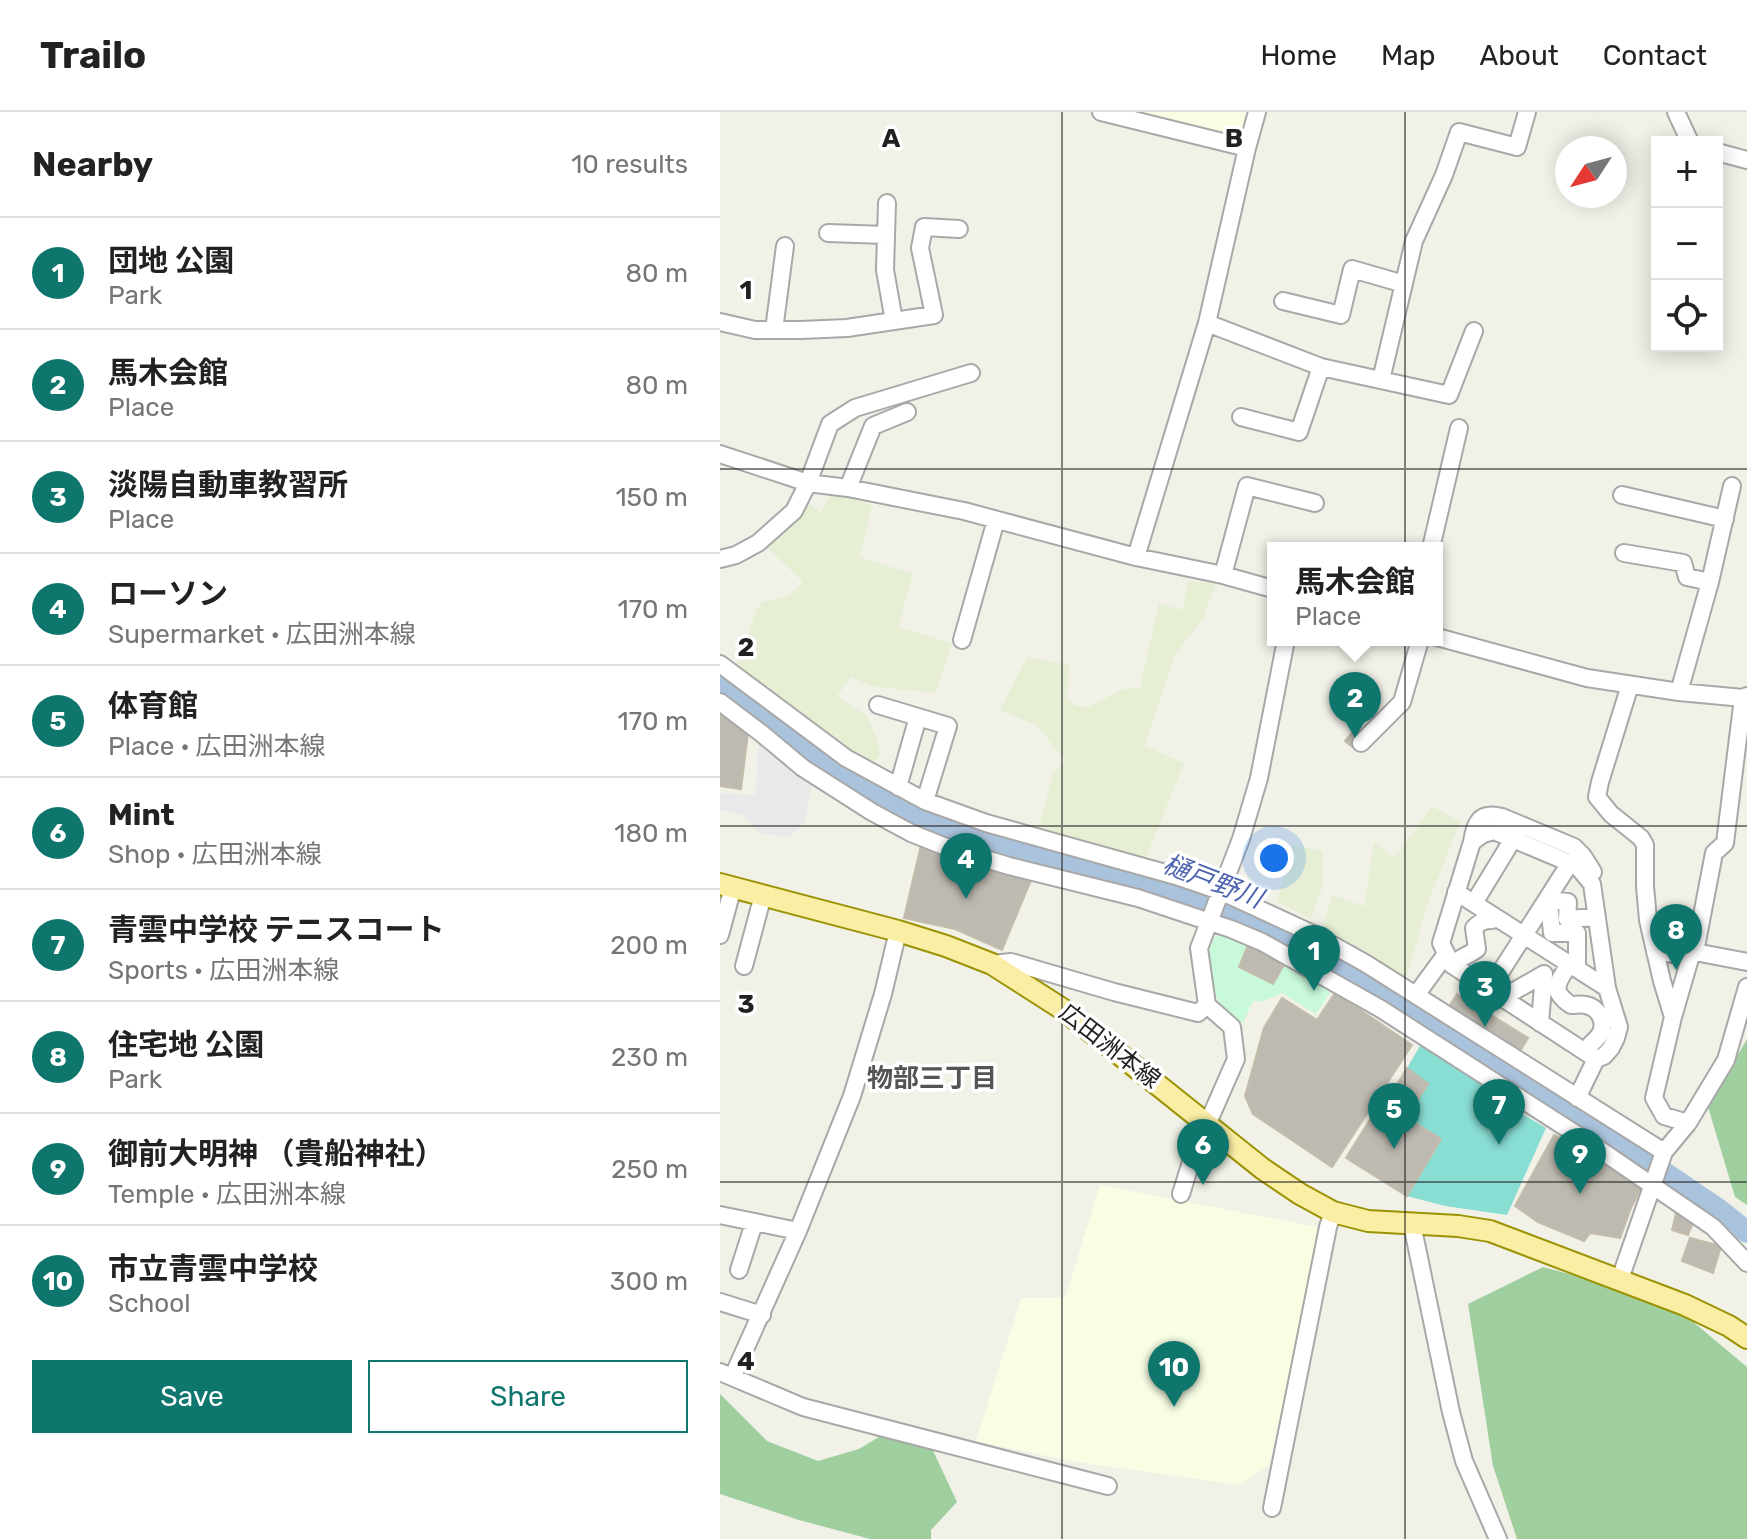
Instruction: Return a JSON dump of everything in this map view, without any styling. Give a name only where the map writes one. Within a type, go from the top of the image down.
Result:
[{"type":"main road","name":"広田洲本線","points":[[727,885],[898,931],[992,964],[1064,1010],[1263,1169],[1333,1212],[1368,1221],[1490,1231],[1685,1305],[1747,1338]]},
{"type":"street","points":[[1101,112],[1247,148]]},
{"type":"street","points":[[1136,557],[1207,323],[1257,112]]},
{"type":"street","points":[[1381,380],[1414,241],[1444,175],[1459,132],[1517,147],[1527,112]]},
{"type":"street","points":[[1676,112],[1687,136]]},
{"type":"street","points":[[1723,154],[1747,160]]},
{"type":"street","points":[[887,203],[885,270],[894,321]]},
{"type":"street","points":[[720,322],[755,330],[847,328],[934,315],[920,248],[924,227],[959,229]]},
{"type":"street","points":[[828,233],[886,235]]},
{"type":"street","points":[[774,330],[785,246]]},
{"type":"street","points":[[1283,301],[1341,315],[1352,269],[1404,284]]},
{"type":"street","points":[[1207,323],[1321,367],[1449,395],[1474,331]]},
{"type":"street","points":[[1241,417],[1299,432],[1321,367]]},
{"type":"street","points":[[720,559],[736,555],[758,543],[794,511],[830,424],[855,408],[971,373]]},
{"type":"street","points":[[848,488],[873,426],[907,412]]},
{"type":"street","points":[[1432,542],[1459,428]]},
{"type":"street","points":[[720,454],[808,483],[964,511],[1136,557],[1267,587]]},
{"type":"street","points":[[1223,575],[1247,486],[1315,503]]},
{"type":"street","points":[[1679,692],[1710,582],[1732,486]]},
{"type":"street","points":[[1622,495],[1725,519]]},
{"type":"street","points":[[962,640],[996,520]]},
{"type":"street","points":[[1624,553],[1683,563],[1687,577],[1710,582]]},
{"type":"street","points":[[1443,639],[1587,678],[1679,692],[1745,697],[1725,843],[1714,853],[1693,953],[1673,1017],[1654,1098],[1664,1116],[1688,1123]]},
{"type":"street","points":[[1181,1194],[1192,1159],[1236,1059],[1232,1027],[1207,1005],[1199,948],[1241,839],[1259,778],[1285,646]]},
{"type":"street","points":[[1361,743],[1402,702],[1418,646]]},
{"type":"street","points":[[720,664],[846,758],[925,801],[986,823],[1220,891],[1326,940],[1664,1152]]},
{"type":"street","points":[[1630,685],[1597,797],[1645,845],[1645,901],[1673,1017]]},
{"type":"street","points":[[720,702],[803,768],[911,833],[958,851],[1174,909],[1262,942],[1381,1009],[1654,1186],[1713,1227],[1747,1263]]},
{"type":"street","points":[[878,705],[948,726],[925,801]]},
{"type":"street","points":[[898,787],[918,717]]},
{"type":"street","points":[[1490,814],[1574,847],[1593,870],[1607,988],[1619,1027],[1611,1048],[1604,1056],[1591,1056],[1495,994],[1449,960],[1441,943],[1472,842],[1474,827],[1490,814]]},
{"type":"street","points":[[1472,842],[1494,831],[1577,866],[1593,887]]},
{"type":"street","points":[[1474,903],[1513,839]]},
{"type":"street","points":[[1495,994],[1524,935],[1570,863]]},
{"type":"street","points":[[720,935],[727,885]]},
{"type":"street","points":[[1456,892],[1607,988]]},
{"type":"street","points":[[744,966],[763,895]]},
{"type":"street","points":[[1543,906],[1568,902],[1567,919],[1597,917]]},
{"type":"street","points":[[1543,906],[1550,912],[1552,933],[1577,933],[1573,966],[1558,980],[1560,996],[1571,1005],[1587,1004],[1594,1008],[1603,1021],[1598,1037],[1590,1043],[1591,1056],[1577,1098]]},
{"type":"street","points":[[1416,995],[1449,960],[1471,954],[1477,949],[1474,928],[1479,922],[1495,917]]},
{"type":"street","points":[[898,931],[883,994],[852,1096],[762,1315],[726,1374],[803,1407],[1108,1486]]},
{"type":"street","points":[[1655,952],[1693,953],[1747,962]]},
{"type":"street","points":[[992,964],[1011,962],[1198,1013],[1207,1005]]},
{"type":"street","points":[[1495,994],[1544,974],[1540,1023]]},
{"type":"street","points":[[1620,1279],[1664,1152],[1688,1123],[1726,1060],[1747,987]]},
{"type":"street","points":[[1272,1508],[1333,1212]]},
{"type":"street","points":[[720,1215],[798,1231]]},
{"type":"street","points":[[739,1270],[754,1223]]},
{"type":"street","points":[[1412,1224],[1464,1461],[1498,1539]]},
{"type":"street","points":[[720,1302],[762,1315]]},
{"type":"shaded area","points":[[1123,112],[1250,112],[1240,142]]},
{"type":"shaded area","points":[[833,491],[872,506],[860,557],[913,574],[898,627],[952,643],[936,693],[871,686],[851,677],[837,696],[867,716],[880,754],[873,766],[840,746],[787,702],[731,664],[740,662],[756,610],[762,602],[788,596],[803,582],[765,545],[806,501],[821,513]]},
{"type":"shaded area","points":[[1189,581],[1216,583],[1203,619],[1175,654],[1145,746],[1184,763],[1145,860],[1038,831],[1053,774],[1066,761],[1036,725],[1000,710],[1027,657],[1069,665],[1067,699],[1076,706],[1089,707],[1123,689],[1140,688],[1159,603],[1182,610]]},
{"type":"shaded area","points":[[758,742],[812,785],[805,822],[789,837],[759,833],[743,815],[720,810],[720,793],[756,795]]},
{"type":"shaded area","points":[[1432,806],[1460,822],[1426,908],[1406,980],[1323,927],[1332,895],[1364,906],[1374,843],[1395,858]]},
{"type":"shaded area","points":[[1293,845],[1323,851],[1322,888],[1311,919],[1277,902]]},
{"type":"shaded area","points":[[1421,1044],[1482,1084],[1483,1091],[1546,1128],[1507,1215],[1445,1206],[1407,1196],[1441,1139],[1406,1117],[1428,1084],[1407,1068]]},
{"type":"shaded area","points":[[1100,1185],[1323,1228],[1269,1465],[1239,1485],[1070,1461],[976,1441],[1021,1298],[1065,1298]]},
{"type":"green space","points":[[1220,932],[1248,945],[1240,967],[1273,984],[1285,963],[1332,990],[1316,1014],[1282,993],[1261,1002],[1253,1001],[1243,1023],[1232,1015],[1217,999],[1209,971],[1206,946]]},
{"type":"green space","points":[[1747,1039],[1747,1205],[1735,1197],[1708,1107]]},
{"type":"green space","points":[[1543,1267],[1667,1300],[1747,1367],[1747,1539],[1517,1539],[1493,1466],[1468,1304]]},
{"type":"green space","points":[[720,1394],[767,1441],[818,1461],[859,1449],[892,1429],[929,1442],[957,1502],[931,1530],[931,1539],[870,1539],[720,1494]]},
{"type":"building","points":[[720,712],[748,733],[741,789],[720,786]]},
{"type":"building","points":[[1355,729],[1364,735],[1354,748],[1345,741]]},
{"type":"building","points":[[921,845],[1031,880],[1002,950],[955,929],[904,918]]},
{"type":"building","points":[[1248,945],[1285,963],[1273,984],[1239,967]]},
{"type":"building","points":[[1335,993],[1412,1045],[1332,1167],[1253,1114],[1245,1096],[1264,1028],[1282,998],[1317,1020]]},
{"type":"building","points":[[1457,994],[1528,1038],[1514,1061],[1443,1016]]},
{"type":"building","points":[[1407,1068],[1428,1084],[1408,1115],[1387,1101]]},
{"type":"building","points":[[1381,1102],[1441,1139],[1407,1196],[1346,1158]]},
{"type":"building","points":[[1554,1135],[1644,1182],[1620,1238],[1590,1233],[1584,1241],[1538,1222],[1515,1206]]},
{"type":"building","points":[[1676,1214],[1694,1220],[1688,1235],[1672,1230]]},
{"type":"building","points":[[1690,1238],[1721,1246],[1713,1273],[1682,1261]]},
{"type":"waterway","name":"樋戸野川","points":[[720,682],[823,763],[939,824],[1020,852],[1136,879],[1190,896],[1306,948],[1415,1013],[1656,1167],[1747,1232]]},
{"type":"place","name":"馬木会館","points":[[1355,738]]},
{"type":"place","name":"ローソン","points":[[966,899]]},
{"type":"place","name":"住宅地 公園","points":[[1676,970]]},
{"type":"place","name":"団地 公園","points":[[1314,991]]},
{"type":"place","name":"淡陽自動車教習所","points":[[1485,1027]]},
{"type":"place","name":"青雲中学校 テニスコート","points":[[1499,1145]]},
{"type":"place","name":"体育館","points":[[1394,1149]]},
{"type":"place","name":"Mint","points":[[1203,1185]]},
{"type":"place","name":"御前大明神 （貴船神社）","points":[[1580,1194]]},
{"type":"place","name":"市立青雲中学校","points":[[1174,1407]]},
{"type":"district","name":"物部三丁目","points":[[932,1078]]}]
